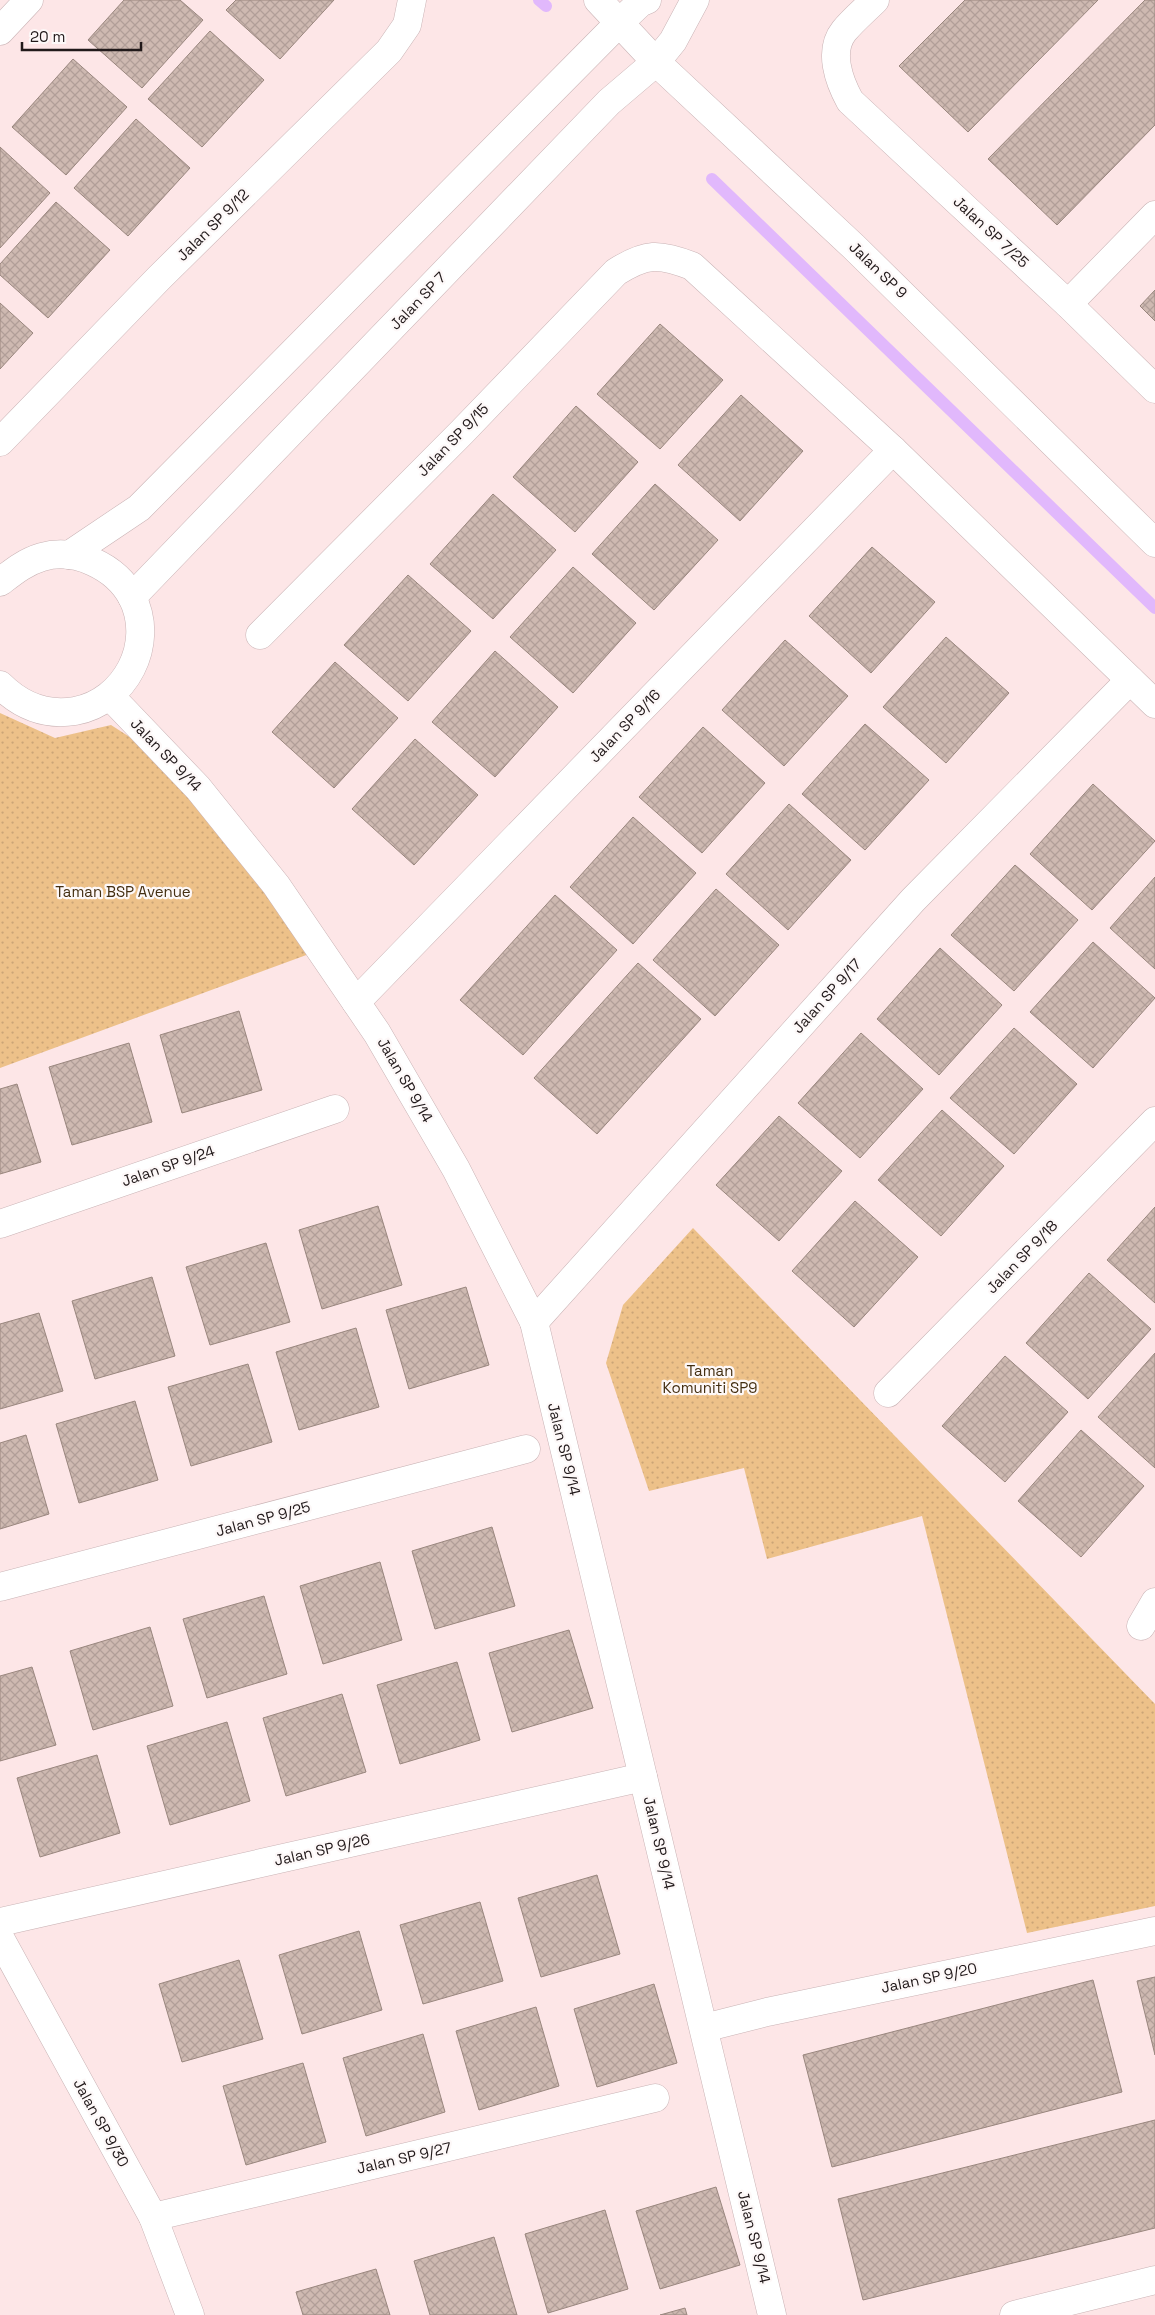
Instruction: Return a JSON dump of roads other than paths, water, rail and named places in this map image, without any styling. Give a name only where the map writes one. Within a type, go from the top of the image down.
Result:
[{"type":"street","points":[[0,31],[30,0]]},
{"type":"street","name":"Jalan SP 9/12","points":[[0,442],[159,278],[389,51],[407,24],[412,0]]},
{"type":"street","name":"Jalan SP 9","points":[[598,0],[656,62],[854,246],[1155,543]]},
{"type":"street","points":[[69,555],[139,508],[620,22],[640,3],[648,0]]},
{"type":"street","name":"Jalan SP 7","points":[[132,597],[609,102],[656,62],[673,41],[695,0]]},
{"type":"street","name":"Jalan SP 7/25","points":[[875,0],[843,32],[837,52],[836,69],[850,101],[1068,304],[1155,389]]},
{"type":"street","points":[[1068,304],[1155,215]]},
{"type":"street","name":"Jalan SP 9/15","points":[[260,635],[462,432],[616,272],[633,262],[652,256],[671,258],[692,266],[893,450]]},
{"type":"street","points":[[893,450],[1155,704]]},
{"type":"street","name":"Jalan SP 9/16","points":[[356,1002],[893,450]]},
{"type":"street","points":[[0,685],[13,698],[36,710],[59,713],[87,708],[110,696],[128,676],[138,651],[140,624],[132,597],[115,576],[94,562],[69,555],[43,556],[19,566],[2,577]]},
{"type":"street","name":"Jalan SP 9/17","points":[[534,1322],[913,900],[1130,680]]},
{"type":"street","name":"Jalan SP 9/14","points":[[110,696],[204,795],[276,885],[377,1033],[456,1169],[534,1322],[772,2315]]},
{"type":"street","name":"Jalan SP 9/24","points":[[0,1224],[335,1109]]},
{"type":"street","name":"Jalan SP 9/18","points":[[888,1393],[1155,1121]]},
{"type":"street","name":"Jalan SP 9/25","points":[[0,1587],[526,1449]]},
{"type":"street","points":[[1141,1626],[1155,1602]]},
{"type":"street","name":"Jalan SP 9/26","points":[[0,1922],[643,1777]]},
{"type":"street","name":"Jalan SP 9/20","points":[[704,2028],[767,2012],[1155,1931]]},
{"type":"street","name":"Jalan SP 9/30","points":[[0,1938],[153,2218],[190,2315]]},
{"type":"street","name":"Jalan SP 9/27","points":[[153,2218],[656,2098]]},
{"type":"street","points":[[1014,2315],[1155,2280]]},
{"type":"waterway","points":[[539,0],[546,6]]},
{"type":"waterway","points":[[712,179],[1155,608]]},
{"type":"park label","name":"Taman BSP Avenue","points":[[123,892]]},
{"type":"park label","name":"Taman Komuniti SP9","points":[[710,1380]]}]
